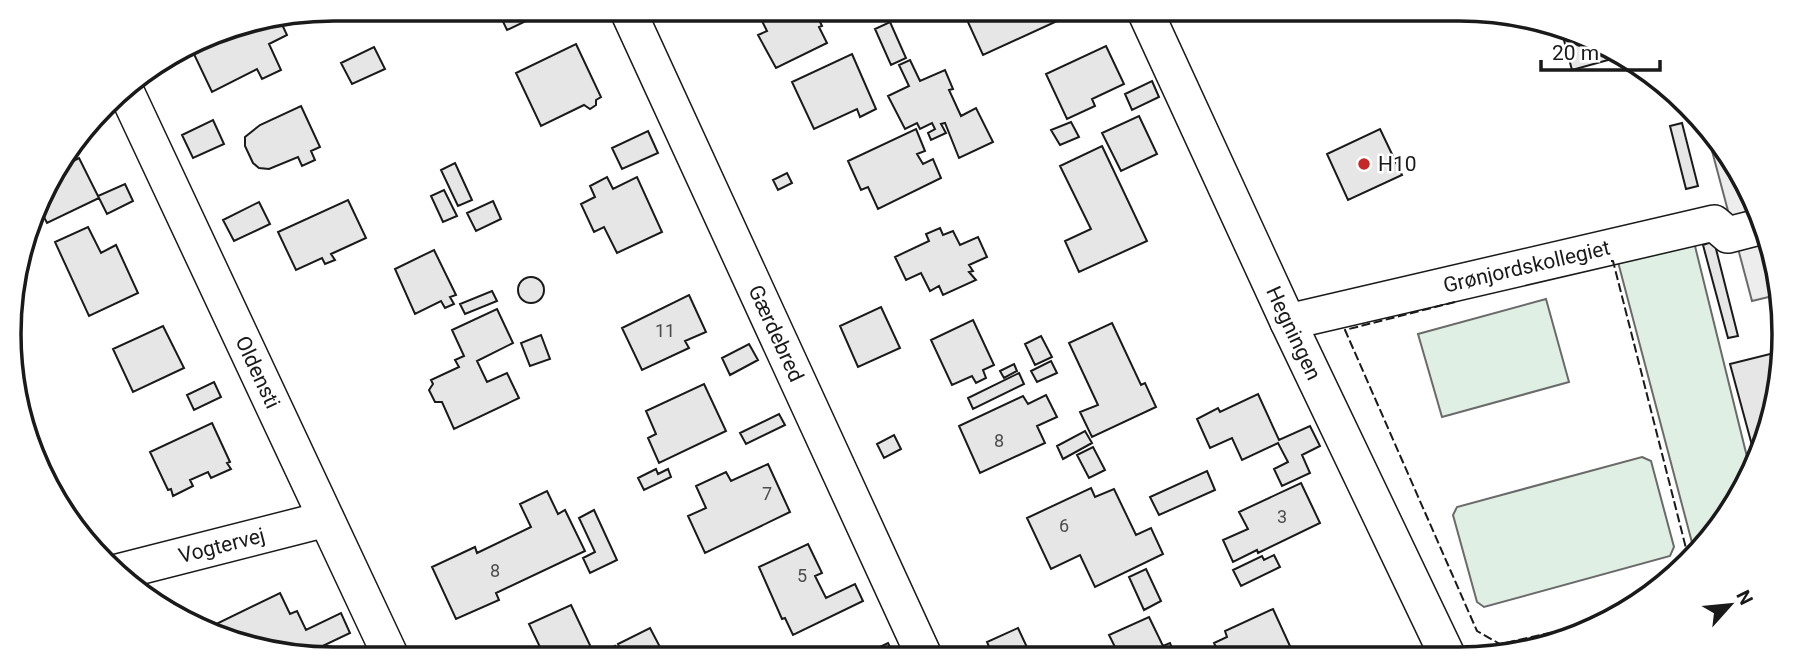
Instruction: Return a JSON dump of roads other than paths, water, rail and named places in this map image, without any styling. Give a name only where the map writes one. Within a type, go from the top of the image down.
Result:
[{"type":"street","name":"Gærdebred","points":[[633,21],[920,647]]},
{"type":"street","name":"Hegningen","points":[[1150,21],[1288,322],[1443,647]]},
{"type":"street","name":"Oldensti","points":[[129,98],[385,647]]},
{"type":"street","name":"Grønjordskollegiet","points":[[1288,322],[1714,223],[1728,235],[1753,228]]},
{"type":"street","name":"Vogtervej","points":[[128,569],[326,519]]},
{"type":"place","name":"H10","points":[[1364,164]]}]
